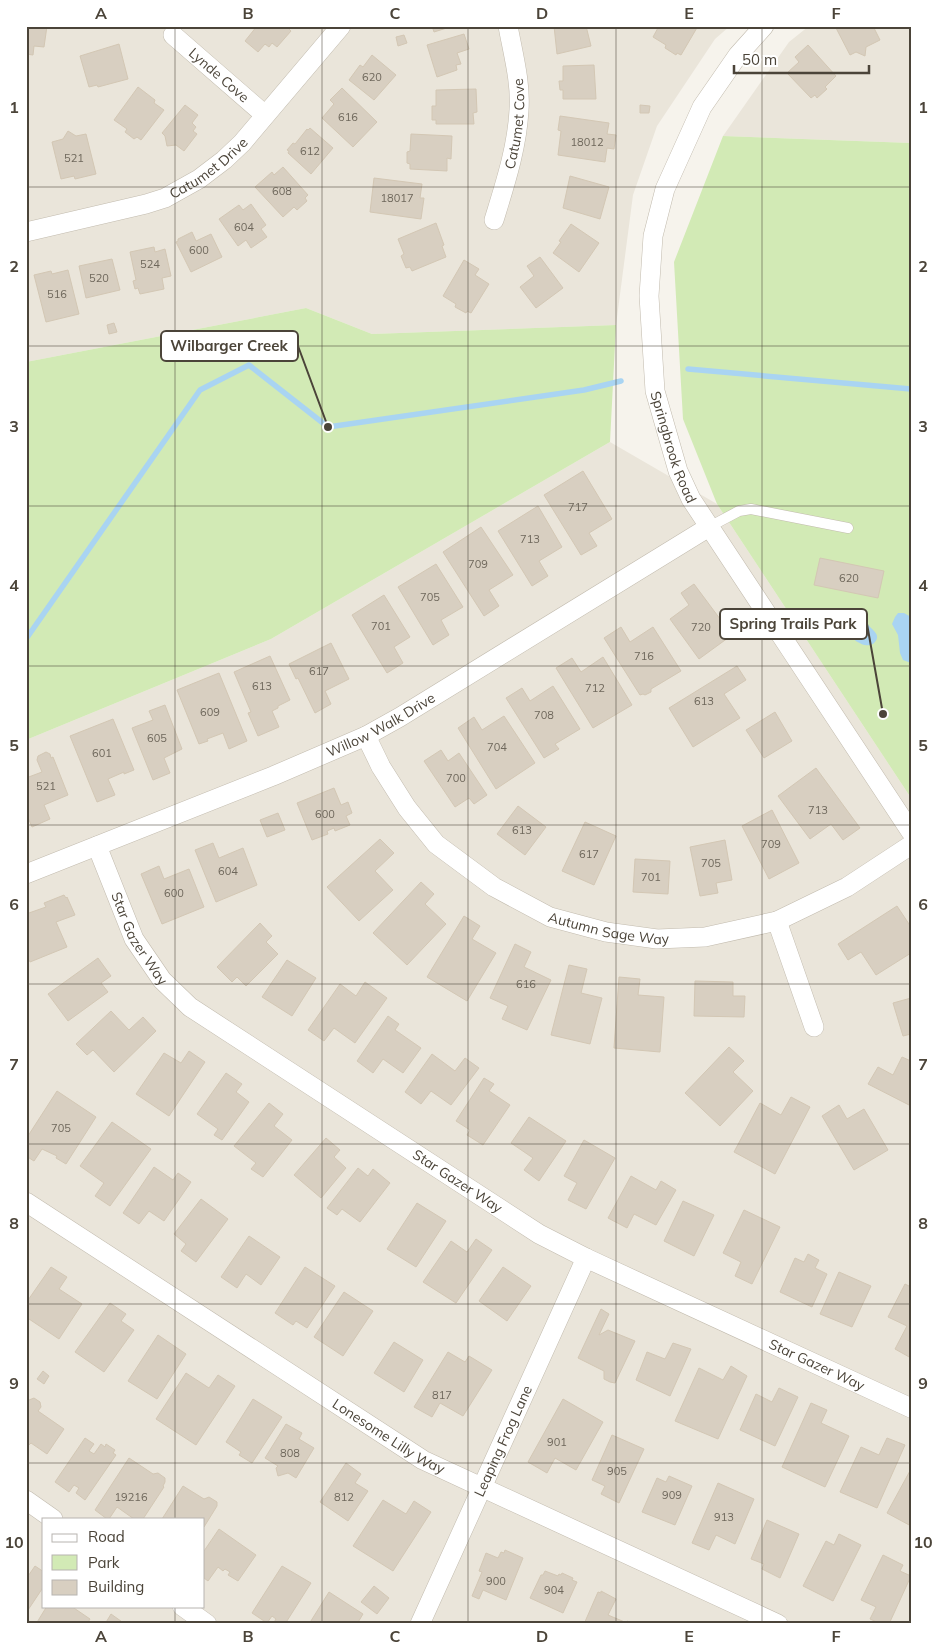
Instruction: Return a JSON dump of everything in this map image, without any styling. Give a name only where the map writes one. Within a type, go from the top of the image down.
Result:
[{"type":"street","name":"Catumet Drive","points":[[26,232],[165,198],[199,180],[242,143],[341,26]]},
{"type":"street","name":"Catumet Cove","points":[[494,220],[508,172],[520,109],[518,83],[508,26]]},
{"type":"street","name":"Springbrook Road","points":[[764,26],[738,55],[702,107],[665,189],[653,236],[649,296],[655,391],[678,471],[691,500],[911,832]]},
{"type":"street","name":"Lynde Cove","points":[[173,35],[265,115]]},
{"type":"street","name":"Willow Walk Drive","points":[[26,874],[273,776],[366,736],[400,718],[709,527]]},
{"type":"street","name":"Autumn Sage Way","points":[[366,736],[381,767],[407,808],[436,844],[494,887],[550,917],[606,932],[657,939],[705,938],[777,921],[847,887],[911,845]]},
{"type":"street","name":"Star Gazer Way","points":[[97,846],[134,939],[162,980],[190,1007],[539,1234],[586,1258],[911,1408]]},
{"type":"street","points":[[777,921],[814,1027]]},
{"type":"street","name":"Lonesome Lilly Way","points":[[26,1202],[423,1460],[778,1624]]},
{"type":"street","name":"Leaping Frog Lane","points":[[420,1624],[586,1258]]},
{"type":"street","points":[[26,1500],[52,1518]]},
{"type":"street","points":[[185,1608],[207,1624]]},
{"type":"lane","points":[[709,527],[739,511],[751,509],[848,528]]},
{"type":"shaded area","points":[[26,26],[730,26],[715,39],[657,126],[633,195],[616,325],[372,334],[306,308],[26,362]]},
{"type":"shaded area","points":[[809,26],[911,26],[911,143],[723,136],[789,42]]},
{"type":"shaded area","points":[[610,442],[717,504],[911,798],[911,1624],[26,1624],[26,740],[271,639]]},
{"type":"green space","points":[[723,136],[911,143],[911,798],[717,504],[683,419],[674,262]]},
{"type":"green space","points":[[306,308],[372,334],[616,325],[610,442],[271,639],[26,740],[26,362]]},
{"type":"water","points":[[853,608],[859,608],[863,611],[867,623],[877,636],[875,642],[870,645],[863,645],[856,641],[846,629],[844,621],[846,614]]},
{"type":"water","points":[[898,613],[904,613],[911,617],[911,663],[903,660],[900,653],[898,635],[892,624]]},
{"type":"building","points":[[26,26],[47,26],[44,47],[34,46],[33,55],[26,54]]},
{"type":"building","points":[[257,26],[286,26],[291,31],[277,47],[272,43],[269,47],[265,44],[258,52],[245,41]]},
{"type":"building","points":[[432,26],[453,26],[434,32]]},
{"type":"building","points":[[554,26],[586,26],[591,46],[557,54]]},
{"type":"building","points":[[659,26],[698,26],[681,55],[677,53],[676,55],[665,48],[666,45],[653,37]]},
{"type":"building","points":[[835,26],[873,26],[880,40],[866,47],[865,56],[856,52],[850,55]]},
{"type":"building","points":[[464,34],[469,49],[457,53],[461,64],[456,65],[457,70],[437,77],[427,45]]},
{"type":"building","points":[[404,35],[407,43],[398,46],[396,37]]},
{"type":"building","points":[[119,44],[128,79],[98,87],[97,85],[89,87],[80,56]]},
{"type":"building","points":[[808,45],[836,76],[825,87],[827,89],[817,98],[815,95],[811,98],[787,73],[799,62],[795,57]]},
{"type":"building","points":[[372,55],[396,75],[374,100],[349,80],[360,65],[363,67]]},
{"type":"building","points":[[594,65],[596,99],[563,99],[563,90],[560,90],[559,81],[563,81],[563,66]]},
{"type":"building","points":[[138,87],[155,100],[154,103],[164,110],[141,140],[137,137],[134,139],[125,132],[127,129],[114,120]]},
{"type":"building","points":[[342,88],[377,122],[353,147],[322,118],[334,104],[330,100]]},
{"type":"building","points":[[476,89],[477,112],[473,113],[474,124],[436,124],[436,120],[432,120],[432,106],[436,106],[436,90]]},
{"type":"building","points":[[185,105],[198,115],[192,123],[196,127],[193,131],[197,134],[184,151],[176,145],[167,146],[165,136],[162,133]]},
{"type":"building","points":[[640,105],[650,106],[649,113],[640,113]]},
{"type":"building","points":[[560,116],[609,123],[607,134],[616,135],[614,149],[607,148],[605,162],[558,155],[561,131],[558,130]]},
{"type":"building","points":[[310,128],[333,148],[311,174],[287,150]]},
{"type":"building","points":[[68,131],[76,136],[86,134],[96,174],[75,179],[74,176],[61,179],[52,142],[63,139]]},
{"type":"building","points":[[411,134],[452,136],[451,159],[447,158],[447,171],[410,169],[410,164],[407,163],[407,152],[410,151]]},
{"type":"building","points":[[283,167],[308,195],[305,198],[307,201],[297,210],[294,207],[283,217],[255,187],[272,172],[274,175]]},
{"type":"building","points":[[570,176],[609,187],[600,219],[563,208]]},
{"type":"building","points":[[374,178],[422,184],[420,198],[424,198],[421,219],[370,212]]},
{"type":"building","points":[[251,204],[266,225],[261,229],[267,237],[251,248],[246,240],[238,246],[219,219],[239,205],[243,210]]},
{"type":"building","points":[[436,223],[446,257],[412,271],[410,267],[406,268],[401,256],[404,254],[398,239]]},
{"type":"building","points":[[571,224],[599,243],[579,272],[553,253]]},
{"type":"building","points":[[192,232],[196,241],[211,234],[222,257],[191,272],[176,242]]},
{"type":"building","points":[[154,247],[155,252],[165,249],[171,276],[162,278],[164,289],[140,294],[138,288],[135,289],[133,281],[136,280],[130,252]]},
{"type":"building","points":[[540,257],[563,288],[536,308],[520,287],[534,276],[527,266]]},
{"type":"building","points":[[112,259],[120,290],[86,298],[79,266]]},
{"type":"building","points":[[464,260],[479,269],[475,275],[489,284],[471,313],[467,311],[466,313],[455,307],[456,304],[443,296]]},
{"type":"building","points":[[68,270],[79,314],[46,322],[34,275],[51,271],[52,274]]},
{"type":"building","points":[[114,323],[117,332],[109,334],[107,325]]},
{"type":"building","points":[[583,471],[612,519],[589,533],[597,546],[581,555],[544,495]]},
{"type":"building","points":[[538,506],[562,547],[539,561],[548,576],[532,586],[498,531]]},
{"type":"building","points":[[481,527],[513,575],[489,590],[499,606],[484,616],[443,552]]},
{"type":"building","points":[[820,558],[884,571],[878,598],[814,585]]},
{"type":"building","points":[[436,564],[463,607],[441,620],[449,635],[433,645],[398,587]]},
{"type":"building","points":[[694,584],[732,635],[699,659],[670,619],[689,605],[681,593]]},
{"type":"building","points":[[384,595],[410,637],[394,647],[403,663],[387,673],[352,615]]},
{"type":"building","points":[[621,627],[630,642],[653,627],[681,671],[651,689],[651,692],[640,695],[604,638]]},
{"type":"building","points":[[331,643],[349,679],[325,691],[331,704],[315,713],[289,664]]},
{"type":"building","points":[[270,656],[290,700],[272,711],[279,727],[258,736],[248,713],[251,712],[234,672]]},
{"type":"building","points":[[603,657],[632,705],[593,728],[556,668],[572,658],[581,672]]},
{"type":"building","points":[[737,666],[746,680],[724,694],[740,718],[693,747],[669,708]]},
{"type":"building","points":[[219,673],[247,741],[229,749],[223,733],[199,744],[177,690]]},
{"type":"building","points":[[553,686],[580,729],[555,744],[559,749],[544,758],[506,698],[522,688],[530,701]]},
{"type":"building","points":[[165,705],[182,749],[164,758],[170,773],[153,780],[132,728],[153,720],[149,711]]},
{"type":"building","points":[[775,712],[792,741],[764,758],[746,730]]},
{"type":"building","points":[[504,716],[535,763],[496,789],[458,728],[474,717],[482,730]]},
{"type":"building","points":[[113,719],[134,770],[108,779],[115,795],[97,802],[70,736]]},
{"type":"building","points":[[441,750],[448,761],[459,753],[487,795],[474,804],[469,798],[455,807],[424,761]]},
{"type":"building","points":[[46,752],[50,754],[51,758],[53,757],[68,795],[44,805],[50,819],[32,827],[26,813],[26,778],[42,772],[37,760],[38,756]]},
{"type":"building","points":[[816,768],[860,828],[843,840],[831,824],[810,839],[778,796]]},
{"type":"building","points":[[334,788],[341,805],[348,802],[352,813],[346,816],[350,825],[335,831],[334,828],[327,831],[328,834],[312,840],[297,803]]},
{"type":"building","points":[[518,806],[546,827],[525,855],[497,834]]},
{"type":"building","points":[[772,810],[799,863],[769,879],[742,826]]},
{"type":"building","points":[[278,813],[285,830],[267,837],[260,820]]},
{"type":"building","points":[[585,822],[616,836],[594,885],[562,871]]},
{"type":"building","points":[[380,839],[394,853],[375,871],[393,890],[359,921],[327,887]]},
{"type":"building","points":[[725,840],[732,880],[716,883],[718,893],[700,896],[690,847]]},
{"type":"building","points":[[213,843],[219,858],[243,848],[257,885],[216,902],[195,850]]},
{"type":"building","points":[[635,859],[670,861],[668,894],[633,892]]},
{"type":"building","points":[[159,866],[164,879],[189,869],[204,907],[162,924],[141,874]]},
{"type":"building","points":[[421,882],[434,894],[425,904],[446,924],[407,965],[373,933]]},
{"type":"building","points":[[64,895],[67,897],[75,915],[56,922],[67,947],[26,962],[26,914],[46,907],[44,903]]},
{"type":"building","points":[[897,906],[911,927],[911,953],[876,975],[861,952],[848,960],[838,944]]},
{"type":"building","points":[[464,916],[480,926],[472,939],[496,953],[467,1001],[427,977]]},
{"type":"building","points":[[260,923],[272,936],[266,942],[278,954],[246,986],[237,977],[232,982],[217,967]]},
{"type":"building","points":[[515,944],[531,952],[524,967],[551,980],[527,1030],[502,1019],[508,1006],[490,998]]},
{"type":"building","points":[[98,958],[111,976],[101,983],[108,992],[68,1021],[48,994]]},
{"type":"building","points":[[287,960],[316,978],[292,1016],[262,997]]},
{"type":"building","points":[[569,965],[587,969],[581,993],[602,998],[590,1044],[551,1035]]},
{"type":"building","points":[[619,977],[640,979],[638,995],[664,997],[660,1052],[614,1048]]},
{"type":"building","points":[[695,981],[733,982],[733,996],[745,996],[744,1017],[694,1016]]},
{"type":"building","points":[[365,982],[387,998],[355,1043],[334,1028],[324,1041],[308,1030],[340,984],[356,996]]},
{"type":"building","points":[[911,998],[911,1034],[903,1036],[893,1003]]},
{"type":"building","points":[[111,1011],[129,1030],[143,1017],[156,1031],[114,1072],[93,1050],[87,1055],[76,1044]]},
{"type":"building","points":[[388,1016],[399,1024],[395,1030],[421,1048],[403,1073],[383,1059],[373,1073],[357,1061]]},
{"type":"building","points":[[729,1047],[744,1061],[733,1072],[753,1091],[720,1126],[685,1093]]},
{"type":"building","points":[[189,1051],[205,1062],[169,1116],[136,1094],[164,1053],[181,1063]]},
{"type":"building","points":[[432,1054],[455,1071],[465,1058],[479,1068],[451,1105],[431,1091],[421,1104],[405,1092]]},
{"type":"building","points":[[902,1057],[911,1061],[911,1106],[868,1084],[878,1067],[893,1075]]},
{"type":"building","points":[[226,1073],[242,1084],[236,1092],[249,1102],[222,1140],[214,1135],[218,1129],[197,1114]]},
{"type":"building","points":[[484,1078],[494,1084],[489,1091],[510,1105],[483,1145],[467,1135],[470,1130],[456,1121]]},
{"type":"building","points":[[57,1091],[96,1117],[66,1164],[56,1158],[57,1156],[42,1149],[34,1161],[26,1156],[26,1139]]},
{"type":"building","points":[[791,1097],[810,1107],[775,1174],[734,1152],[760,1103],[781,1115]]},
{"type":"building","points":[[269,1103],[283,1114],[274,1126],[292,1140],[263,1177],[251,1169],[256,1163],[234,1146]]},
{"type":"building","points":[[839,1105],[847,1119],[864,1109],[888,1150],[854,1170],[822,1116]]},
{"type":"building","points":[[529,1117],[566,1141],[539,1181],[524,1170],[533,1158],[511,1143]]},
{"type":"building","points":[[112,1122],[151,1149],[110,1206],[95,1196],[104,1183],[80,1166]]},
{"type":"building","points":[[326,1138],[340,1150],[334,1157],[346,1168],[321,1198],[294,1175]]},
{"type":"building","points":[[584,1140],[615,1158],[586,1209],[568,1200],[577,1183],[564,1176]]},
{"type":"building","points":[[154,1167],[173,1180],[178,1173],[191,1182],[164,1221],[149,1211],[139,1224],[123,1213]]},
{"type":"building","points":[[358,1168],[368,1176],[373,1169],[390,1183],[360,1222],[342,1209],[337,1215],[327,1208]]},
{"type":"building","points":[[631,1176],[656,1190],[661,1181],[676,1190],[656,1225],[634,1214],[627,1228],[608,1218]]},
{"type":"building","points":[[201,1199],[228,1219],[196,1262],[181,1251],[186,1244],[174,1234]]},
{"type":"building","points":[[683,1201],[714,1215],[694,1256],[664,1241]]},
{"type":"building","points":[[417,1203],[446,1221],[416,1267],[387,1249]]},
{"type":"building","points":[[744,1210],[780,1227],[752,1284],[735,1276],[741,1262],[723,1253]]},
{"type":"building","points":[[249,1236],[280,1257],[261,1285],[246,1274],[237,1288],[221,1277]]},
{"type":"building","points":[[476,1239],[492,1250],[456,1303],[423,1282],[451,1241],[467,1252]]},
{"type":"building","points":[[808,1254],[819,1260],[815,1268],[827,1274],[812,1307],[780,1292],[795,1258],[804,1262]]},
{"type":"building","points":[[51,1267],[67,1277],[59,1289],[82,1304],[59,1339],[26,1317],[26,1303]]},
{"type":"building","points":[[305,1267],[335,1286],[307,1328],[296,1321],[293,1325],[275,1313]]},
{"type":"building","points":[[503,1267],[531,1286],[507,1321],[479,1301]]},
{"type":"building","points":[[839,1272],[871,1286],[852,1327],[820,1314]]},
{"type":"building","points":[[905,1284],[911,1287],[911,1358],[895,1349],[907,1326],[888,1317]]},
{"type":"building","points":[[344,1292],[373,1311],[343,1356],[314,1337]]},
{"type":"building","points":[[110,1303],[126,1314],[121,1321],[134,1330],[104,1372],[75,1352]]},
{"type":"building","points":[[601,1309],[609,1314],[599,1335],[608,1330],[635,1341],[615,1383],[604,1379],[604,1371],[578,1358]]},
{"type":"building","points":[[158,1335],[186,1354],[157,1399],[128,1381]]},
{"type":"building","points":[[394,1342],[423,1360],[404,1392],[374,1373]]},
{"type":"building","points":[[673,1343],[691,1349],[670,1396],[636,1380],[647,1352],[665,1359]]},
{"type":"building","points":[[448,1352],[465,1362],[469,1356],[492,1370],[463,1416],[440,1403],[432,1417],[414,1407]]},
{"type":"building","points":[[731,1366],[747,1376],[718,1439],[675,1421],[699,1368],[723,1380]]},
{"type":"building","points":[[43,1371],[49,1376],[44,1384],[37,1379]]},
{"type":"building","points":[[186,1373],[209,1388],[218,1375],[235,1386],[196,1445],[156,1419]]},
{"type":"building","points":[[779,1388],[798,1397],[775,1446],[740,1430],[756,1394],[772,1402]]},
{"type":"building","points":[[34,1398],[40,1402],[41,1407],[38,1411],[64,1429],[47,1454],[31,1443],[29,1445],[26,1443],[26,1404]]},
{"type":"building","points":[[253,1399],[282,1417],[252,1463],[239,1455],[241,1452],[226,1442]]},
{"type":"building","points":[[563,1399],[603,1422],[576,1470],[555,1458],[547,1473],[528,1462]]},
{"type":"building","points":[[811,1403],[827,1410],[821,1423],[849,1436],[825,1487],[782,1467]]},
{"type":"building","points":[[286,1424],[302,1433],[299,1439],[314,1448],[296,1478],[288,1473],[278,1476],[276,1468],[278,1466],[265,1458]]},
{"type":"building","points":[[612,1435],[644,1449],[619,1503],[601,1494],[605,1486],[592,1480]]},
{"type":"building","points":[[85,1438],[94,1444],[89,1451],[94,1454],[101,1444],[105,1447],[106,1444],[115,1450],[113,1453],[116,1455],[85,1500],[76,1493],[79,1488],[74,1485],[69,1492],[55,1482]]},
{"type":"building","points":[[887,1438],[905,1445],[877,1508],[840,1492],[861,1447],[879,1455]]},
{"type":"building","points":[[129,1458],[153,1474],[158,1473],[165,1478],[164,1487],[144,1518],[133,1518],[117,1507],[110,1518],[106,1518],[95,1510]]},
{"type":"building","points":[[346,1463],[361,1474],[355,1483],[368,1491],[348,1521],[320,1502]]},
{"type":"building","points":[[911,1469],[911,1526],[887,1513]]},
{"type":"building","points":[[669,1476],[692,1486],[675,1525],[642,1512],[657,1478],[666,1482]]},
{"type":"building","points":[[718,1483],[754,1499],[735,1544],[716,1535],[709,1550],[692,1543]]},
{"type":"building","points":[[183,1486],[204,1499],[209,1497],[217,1502],[217,1506],[205,1525],[205,1518],[163,1518]]},
{"type":"building","points":[[383,1500],[406,1514],[414,1501],[431,1512],[393,1571],[353,1546]]},
{"type":"building","points":[[767,1520],[799,1534],[780,1578],[762,1569],[764,1564],[751,1559]]},
{"type":"building","points":[[219,1529],[256,1555],[238,1581],[228,1575],[230,1572],[225,1569],[223,1571],[218,1567],[208,1581],[205,1579],[205,1550]]},
{"type":"building","points":[[839,1534],[861,1545],[833,1601],[803,1586],[826,1541],[834,1545]]},
{"type":"building","points":[[505,1550],[523,1558],[506,1600],[483,1590],[479,1599],[472,1596],[482,1572],[479,1571],[486,1553],[498,1558],[501,1552],[504,1553]]},
{"type":"building","points":[[883,1555],[903,1565],[900,1571],[911,1576],[889,1624],[881,1624],[870,1619],[876,1607],[861,1600]]},
{"type":"building","points":[[35,1566],[42,1571],[42,1589],[26,1613],[26,1579]]},
{"type":"building","points":[[282,1566],[311,1583],[285,1624],[273,1624],[276,1619],[272,1616],[267,1623],[252,1613]]},
{"type":"building","points":[[545,1571],[558,1576],[562,1573],[577,1582],[563,1613],[530,1598],[541,1575]]},
{"type":"building","points":[[374,1586],[389,1598],[377,1614],[361,1602]]},
{"type":"building","points":[[601,1591],[616,1599],[608,1615],[633,1624],[584,1624],[598,1592],[601,1593]]},
{"type":"building","points":[[329,1592],[363,1614],[357,1624],[309,1624]]},
{"type":"building","points":[[46,1608],[74,1608],[90,1619],[87,1624],[36,1624]]},
{"type":"building","points":[[111,1614],[125,1624],[105,1624]]},
{"type":"waterway","points":[[26,639],[200,390],[249,365],[328,427],[584,390],[621,381]]},
{"type":"waterway","points":[[688,369],[911,389]]},
{"type":"place","name":"Wilbarger Creek","points":[[328,427]]},
{"type":"place","name":"Spring Trails Park","points":[[883,714]]}]
